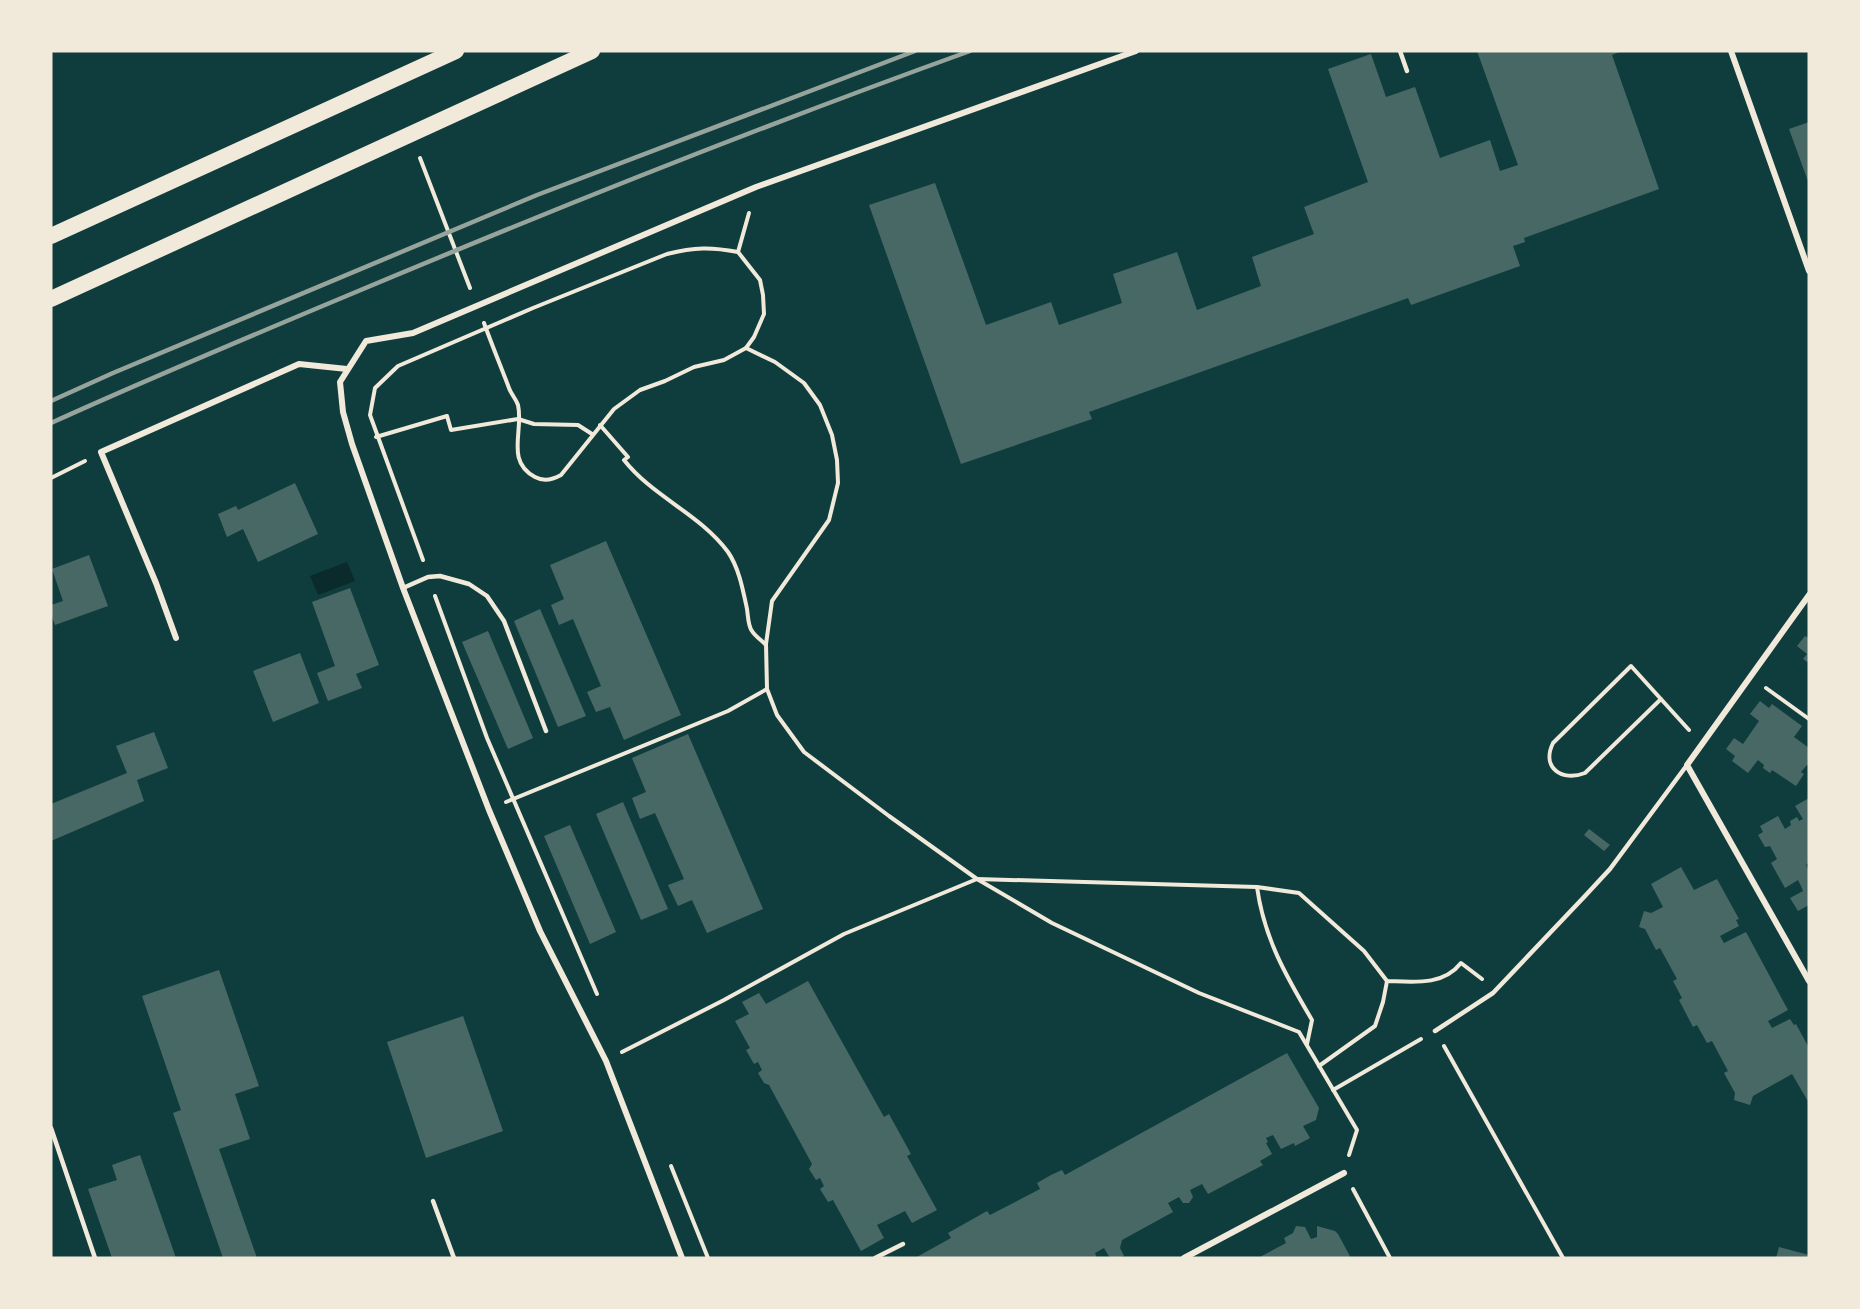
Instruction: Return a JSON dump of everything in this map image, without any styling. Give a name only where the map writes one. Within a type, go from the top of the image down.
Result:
[{"type":"highway","points":[[51,236],[456,51]]},
{"type":"highway","points":[[51,299],[592,51]]},
{"type":"street","points":[[682,1258],[606,1061],[540,932],[489,810],[403,588],[352,444],[343,412],[340,382],[366,341],[413,333],[756,187],[1136,51]]},
{"type":"street","points":[[1731,51],[1809,271]]},
{"type":"street","points":[[176,638],[156,583],[101,452],[299,364],[347,369]]},
{"type":"street","points":[[1809,595],[1687,765],[1809,981]]},
{"type":"street","points":[[1184,1258],[1344,1173]]},
{"type":"lane","points":[[1400,51],[1407,71]]},
{"type":"lane","points":[[403,588],[428,577],[440,576],[469,584],[487,596],[504,621],[546,731]]},
{"type":"lane","points":[[1435,1031],[1493,993],[1610,869],[1687,765]]},
{"type":"lane","points":[[51,1128],[95,1258]]},
{"type":"lane","points":[[433,1201],[454,1258]]},
{"type":"lane","points":[[875,1258],[903,1244]]},
{"type":"path","points":[[417,150],[473,294]]},
{"type":"path","points":[[738,252],[756,187]]},
{"type":"path","points":[[481,316],[511,393],[518,404],[517,454],[520,463],[525,472],[542,480],[561,476],[614,409],[640,390],[694,367],[724,360],[746,348],[754,337],[764,314],[763,295],[760,280],[738,252],[712,247],[690,248],[667,254],[522,313],[398,366],[375,388],[370,415],[377,437],[487,738],[601,1003]]},
{"type":"path","points":[[746,348],[775,362],[804,383],[820,405],[832,435],[837,460],[838,483],[829,520],[772,601],[766,644],[766,689],[777,715],[804,752],[977,879],[1052,923],[1104,949],[1199,993],[1299,1032],[1357,1130],[1344,1173],[1390,1258]]},
{"type":"path","points":[[352,444],[447,416],[451,430],[518,419],[534,424],[578,425],[592,434]]},
{"type":"path","points":[[600,425],[628,458],[624,460],[626,464],[642,480],[713,534],[729,554],[739,575],[751,630],[766,644]]},
{"type":"path","points":[[51,478],[101,452]]},
{"type":"path","points":[[1661,699],[1585,773],[1574,777],[1554,770],[1549,761],[1549,752],[1553,743],[1631,666],[1661,699],[1701,744]]},
{"type":"path","points":[[1750,676],[1809,719]]},
{"type":"path","points":[[489,810],[728,711],[766,689]]},
{"type":"path","points":[[615,1044],[619,1054],[844,934],[977,879],[1257,887],[1299,893],[1364,951],[1387,981],[1375,1026],[1319,1066]]},
{"type":"path","points":[[1257,887],[1261,913],[1275,955],[1312,1020],[1307,1046]]},
{"type":"path","points":[[1387,981],[1440,979],[1453,973],[1461,963],[1485,982],[1493,993]]},
{"type":"path","points":[[1333,1090],[1435,1031],[1563,1258]]},
{"type":"path","points":[[666,1155],[708,1258]]},
{"type":"water","points":[[347,562],[355,581],[318,595],[310,576]]},
{"type":"building","points":[[1477,51],[1622,51],[1612,55],[1659,189],[1524,238],[1525,242],[1513,246],[1520,266],[1411,305],[1408,298],[1089,412],[1092,419],[961,464],[869,205],[935,183],[986,325],[1051,302],[1059,325],[1122,303],[1113,274],[1177,252],[1197,310],[1261,286],[1252,257],[1314,234],[1304,207],[1368,182],[1328,69],[1371,54],[1386,97],[1415,87],[1440,158],[1490,140],[1500,171],[1518,165]]},
{"type":"building","points":[[1809,122],[1809,184],[1789,129]]},
{"type":"building","points":[[295,483],[318,534],[258,562],[243,529],[227,537],[218,514],[236,506],[238,510]]},
{"type":"building","points":[[606,541],[681,715],[624,740],[610,707],[596,712],[587,692],[601,686],[573,619],[559,625],[551,605],[564,599],[550,565]]},
{"type":"building","points":[[89,555],[108,606],[55,625],[51,605],[63,601],[52,569]]},
{"type":"building","points":[[350,588],[379,665],[356,674],[362,688],[328,701],[317,673],[335,666],[312,602]]},
{"type":"building","points":[[540,609],[586,716],[558,727],[514,621]]},
{"type":"building","points":[[488,631],[533,738],[508,749],[462,642]]},
{"type":"building","points":[[1805,636],[1809,638],[1809,663],[1803,659],[1807,654],[1797,646]]},
{"type":"building","points":[[300,653],[319,703],[273,722],[253,671]]},
{"type":"building","points":[[1760,701],[1769,708],[1772,704],[1802,726],[1794,737],[1809,748],[1809,766],[1807,765],[1801,772],[1804,774],[1796,786],[1772,770],[1770,773],[1758,760],[1748,773],[1732,761],[1735,756],[1726,749],[1734,738],[1743,744],[1759,721],[1750,714]]},
{"type":"building","points":[[154,732],[168,768],[137,780],[144,801],[51,841],[51,804],[127,773],[116,746]]},
{"type":"building","points":[[688,734],[763,909],[707,933],[692,900],[678,906],[668,885],[684,879],[655,813],[640,819],[632,798],[646,792],[632,758]]},
{"type":"building","points":[[1809,798],[1809,862],[1806,865],[1809,871],[1809,905],[1798,911],[1790,898],[1803,891],[1798,880],[1785,888],[1771,863],[1777,859],[1770,846],[1765,847],[1758,835],[1763,832],[1760,826],[1778,816],[1785,829],[1791,825],[1790,821],[1797,817],[1799,821],[1803,819],[1795,806]]},
{"type":"building","points":[[623,802],[668,909],[641,920],[596,814]]},
{"type":"building","points":[[570,825],[616,932],[590,944],[544,836]]},
{"type":"building","points":[[1589,829],[1610,845],[1604,851],[1584,835]]},
{"type":"building","points":[[1681,867],[1694,890],[1717,879],[1739,919],[1736,920],[1739,926],[1720,936],[1724,943],[1746,932],[1788,1010],[1768,1021],[1772,1028],[1790,1019],[1794,1025],[1796,1024],[1809,1048],[1809,1103],[1792,1074],[1753,1096],[1750,1105],[1734,1100],[1735,1093],[1724,1073],[1728,1071],[1712,1041],[1707,1043],[1697,1025],[1693,1027],[1679,1000],[1682,998],[1673,981],[1677,979],[1660,948],[1656,950],[1645,929],[1639,927],[1644,911],[1651,913],[1663,907],[1651,884]]},
{"type":"building","points":[[219,970],[259,1086],[235,1094],[250,1139],[219,1149],[257,1258],[223,1258],[173,1113],[181,1110],[142,996]]},
{"type":"building","points":[[808,981],[884,1117],[889,1114],[911,1154],[907,1156],[937,1210],[912,1223],[905,1211],[877,1225],[884,1238],[861,1251],[833,1200],[828,1202],[820,1189],[824,1186],[820,1178],[816,1180],[809,1169],[812,1164],[769,1085],[764,1083],[758,1073],[762,1070],[758,1062],[754,1064],[746,1050],[750,1048],[735,1021],[749,1014],[742,1002],[759,993],[766,1004]]},
{"type":"building","points":[[463,1016],[503,1131],[426,1158],[387,1042]]},
{"type":"building","points":[[1287,1053],[1319,1108],[1316,1120],[1303,1126],[1310,1138],[1295,1146],[1294,1143],[1281,1149],[1273,1135],[1266,1138],[1272,1154],[1260,1161],[1263,1165],[1208,1194],[1202,1184],[1190,1190],[1193,1197],[1189,1203],[1183,1203],[1179,1197],[1168,1203],[1173,1212],[1122,1240],[1120,1248],[1124,1256],[1110,1258],[1104,1248],[1095,1253],[1097,1258],[915,1258],[951,1238],[948,1233],[987,1211],[990,1215],[1040,1189],[1037,1183],[1051,1175],[1062,1170],[1065,1175]]},
{"type":"building","points":[[140,1155],[176,1258],[112,1258],[88,1189],[117,1180],[112,1165]]},
{"type":"building","points":[[1296,1226],[1305,1227],[1311,1239],[1317,1237],[1317,1226],[1335,1231],[1351,1258],[1258,1258],[1286,1243],[1284,1238],[1293,1233]]},
{"type":"building","points":[[1779,1247],[1809,1255],[1809,1258],[1776,1258]]},
{"type":"railway","points":[[51,401],[537,195],[915,51]]},
{"type":"railway","points":[[51,423],[271,328],[577,201],[812,109],[970,51]]}]
